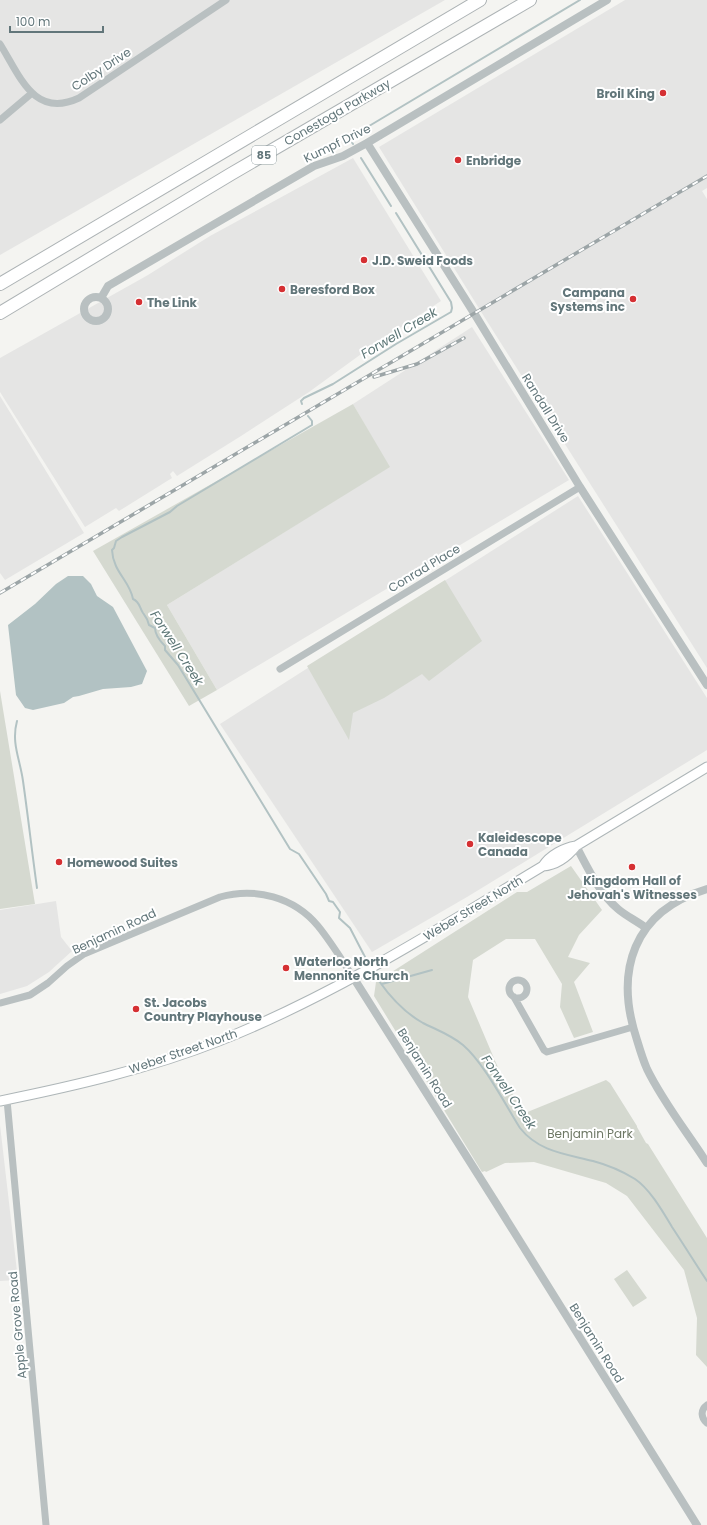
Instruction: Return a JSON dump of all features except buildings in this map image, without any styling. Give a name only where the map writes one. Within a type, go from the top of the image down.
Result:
[{"type":"highway","name":"Conestoga Parkway","points":[[0,284],[480,0]]},
{"type":"highway","name":"Conestoga Parkway","points":[[0,313],[231,174],[530,0]]},
{"type":"highway","points":[[0,274],[57,246],[72,241]]},
{"type":"main road","name":"Weber Street North","points":[[4,1100],[72,1086],[157,1062],[218,1041],[271,1018],[353,978],[543,866],[549,859],[560,852],[569,847],[576,846],[707,767]]},
{"type":"street","name":"Colby Drive","points":[[0,44],[32,93],[40,100],[49,103],[61,104],[79,98],[226,0]]},
{"type":"street","name":"Kumpf Drive","points":[[101,298],[108,286],[314,166],[343,156],[367,143],[607,0]]},
{"type":"street","points":[[0,120],[32,93]]},
{"type":"street","name":"Randall Drive","points":[[367,143],[474,313],[580,487],[707,685]]},
{"type":"street","name":"Conrad Place","points":[[280,669],[580,487]]},
{"type":"street","points":[[576,846],[597,884],[611,903],[646,928]]},
{"type":"street","points":[[707,889],[674,902],[650,922],[637,945],[628,974],[627,989],[633,1027],[646,1067],[707,1163]]},
{"type":"street","name":"Benjamin Road","points":[[0,1003],[30,995],[48,984],[67,966],[84,954],[220,897],[237,893],[254,893],[266,895],[290,904],[300,910],[318,926],[353,978],[496,1202],[697,1525]]},
{"type":"street","points":[[514,997],[544,1050],[547,1052],[633,1027]]},
{"type":"street","name":"Apple Grove Road","points":[[4,1100],[46,1525]]},
{"type":"street","points":[[707,1405],[702,1410],[702,1416],[707,1423]]},
{"type":"shaded area","points":[[0,0],[445,0],[0,255]]},
{"type":"shaded area","points":[[625,0],[707,0],[707,188],[702,191],[707,199],[707,668],[485,318],[379,147]]},
{"type":"shaded area","points":[[353,158],[441,301],[375,344],[309,392],[241,436],[177,476],[173,471],[170,474],[172,478],[119,511],[116,508],[85,527],[0,392],[0,358],[148,275],[210,236]]},
{"type":"shaded area","points":[[472,327],[569,480],[217,690],[167,605],[389,467],[353,404]]},
{"type":"shaded area","points":[[0,396],[84,533],[5,580],[0,573]]},
{"type":"shaded area","points":[[578,496],[707,698],[707,750],[467,897],[372,952],[220,724]]},
{"type":"shaded area","points":[[68,576],[83,576],[91,584],[97,596],[113,607],[147,671],[142,684],[131,687],[103,689],[73,697],[64,703],[33,710],[25,708],[16,695],[8,625],[35,604],[56,584]]},
{"type":"shaded area","points":[[56,901],[61,937],[72,951],[49,972],[27,986],[0,994],[0,910]]},
{"type":"shaded area","points":[[0,1125],[18,1280],[0,1281]]},
{"type":"green space","points":[[353,404],[390,467],[167,605],[217,690],[189,706],[93,551]]},
{"type":"green space","points":[[445,580],[482,641],[429,681],[422,674],[384,698],[353,713],[349,740],[307,666]]},
{"type":"green space","points":[[0,691],[35,904],[0,909]]},
{"type":"green space","name":"Benjamin Park","points":[[571,866],[602,910],[579,935],[568,957],[590,963],[574,982],[593,1032],[574,1038],[560,1007],[562,984],[535,939],[506,939],[473,960],[468,997],[505,1082],[525,1113],[606,1080],[610,1083],[646,1143],[707,1238],[707,1367],[696,1355],[697,1318],[684,1270],[627,1196],[606,1183],[534,1162],[505,1163],[486,1172],[482,1172],[374,996],[376,982],[517,892],[527,892]]},
{"type":"green space","points":[[627,1270],[647,1298],[633,1307],[614,1279]]},
{"type":"waterway","name":"Forwell Creek","points":[[353,144],[349,138],[580,0]]},
{"type":"waterway","name":"Forwell Creek","points":[[361,158],[391,206]]},
{"type":"waterway","name":"Forwell Creek","points":[[302,404],[301,401],[304,398],[333,384],[396,344],[451,312],[451,302],[396,213]]},
{"type":"waterway","name":"Forwell Creek","points":[[308,416],[312,421],[312,425],[177,506],[170,512],[122,537],[116,541],[112,550],[115,564],[129,587],[133,599],[138,603],[149,625],[155,628],[157,635],[165,646],[165,650],[178,665],[290,849],[299,854],[326,894],[329,901],[333,902],[340,912],[339,918],[350,928],[365,957]]},
{"type":"waterway","points":[[17,721],[15,729],[15,744],[23,781],[37,888]]},
{"type":"waterway","name":"Forwell Creek","points":[[382,984],[432,970]]},
{"type":"waterway","name":"Forwell Creek","points":[[379,981],[393,999],[410,1015],[454,1038],[471,1053],[479,1062],[520,1128],[527,1136],[544,1147],[563,1154],[609,1166],[641,1183],[656,1201],[707,1281]]},
{"type":"railway","points":[[0,593],[707,176]]},
{"type":"railway","points":[[374,377],[417,364],[464,338]]},
{"type":"place","name":"Broil King","points":[[663,93]]},
{"type":"place","name":"Enbridge","points":[[458,160]]},
{"type":"place","name":"J.D. Sweid Foods","points":[[364,260]]},
{"type":"place","name":"Beresford Box","points":[[282,289]]},
{"type":"place","name":"Campana Systems inc","points":[[633,299]]},
{"type":"place","name":"The Link","points":[[139,302]]},
{"type":"place","name":"Kaleidescope Canada","points":[[470,844]]},
{"type":"place","name":"Homewood Suites","points":[[59,862]]},
{"type":"place","name":"Kingdom Hall of Jehovah's Witnesses","points":[[632,867]]},
{"type":"place","name":"Waterloo North Mennonite Church","points":[[286,968]]},
{"type":"place","name":"St. Jacobs Country Playhouse","points":[[136,1009]]}]
